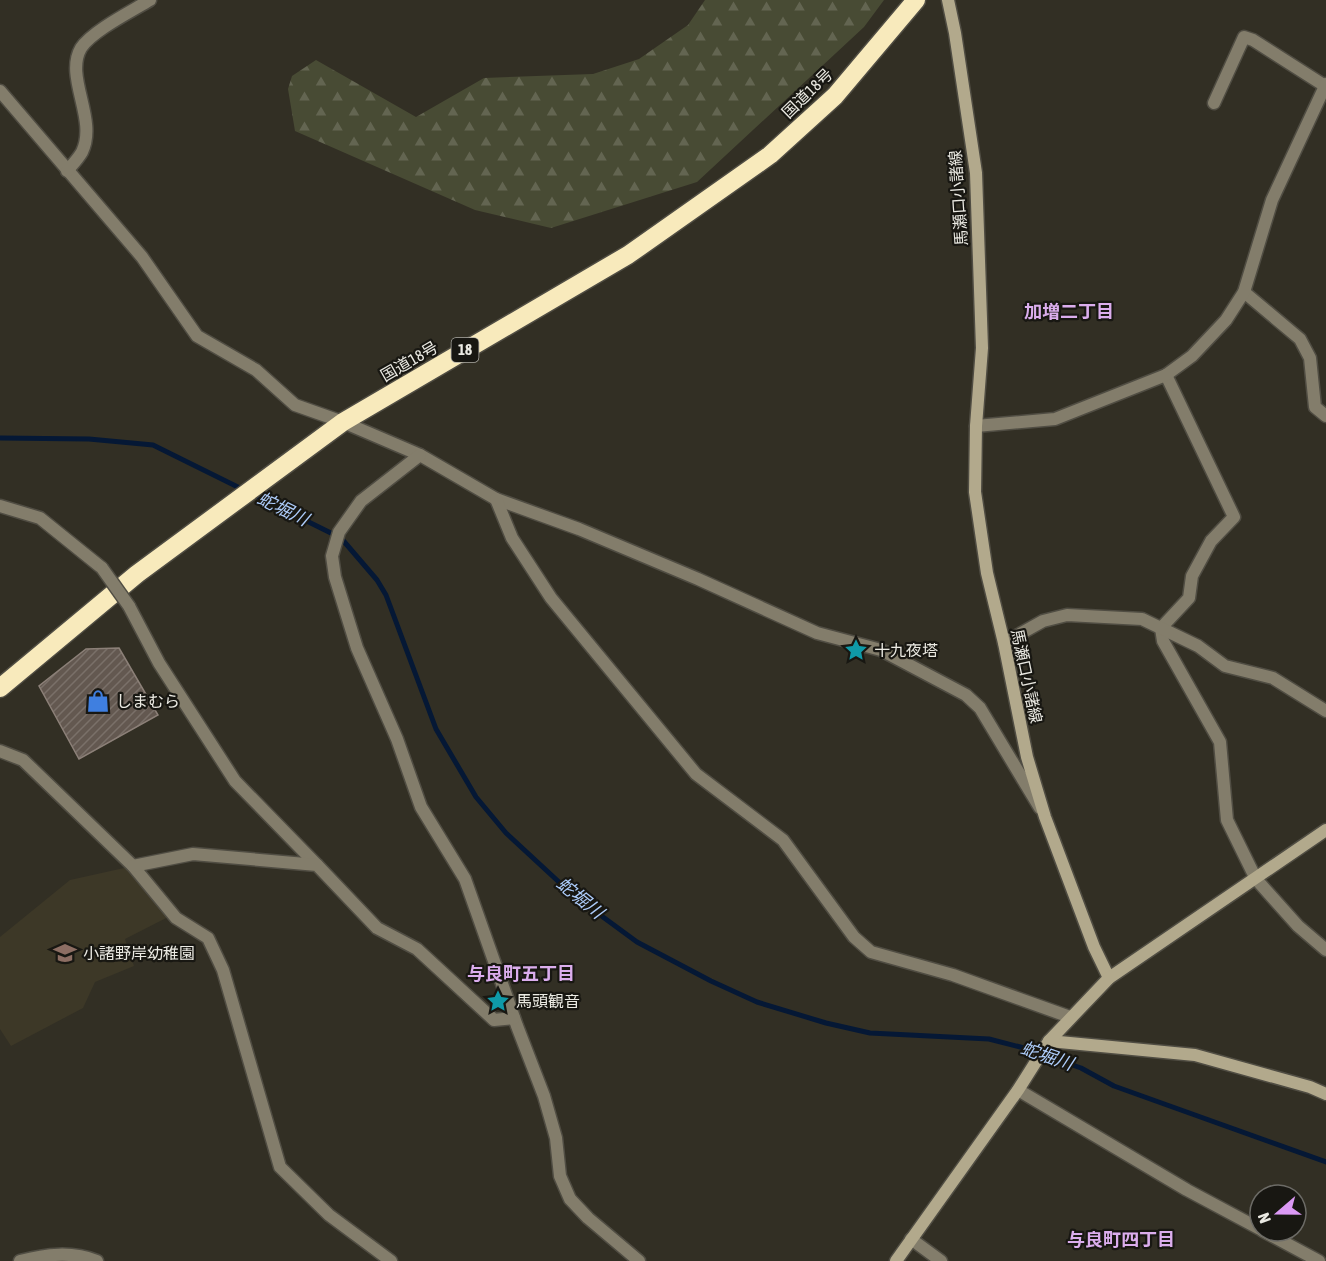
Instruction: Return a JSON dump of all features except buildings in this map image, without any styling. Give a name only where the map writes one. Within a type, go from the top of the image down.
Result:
[{"type":"highway","name":"国道18号","points":[[0,688],[137,574],[343,422],[628,255],[770,155],[835,96],[916,0]]},
{"type":"main road","name":"馬瀬口小諸線","points":[[948,0],[976,173],[981,348],[975,492],[987,573],[1027,757],[1045,817],[1094,947],[1109,978]]},
{"type":"main road","points":[[896,1261],[1018,1090],[1049,1041],[1070,1017],[1109,978],[1326,830]]},
{"type":"main road","points":[[1049,1041],[1195,1055],[1310,1087],[1326,1094]]},
{"type":"street","points":[[67,171],[82,153],[86,137],[86,117],[76,63],[82,47],[97,33],[150,0]]},
{"type":"street","points":[[976,426],[1055,419],[1166,375],[1192,356],[1219,327],[1244,292],[1272,200],[1325,85],[1253,40],[1244,37],[1214,103]]},
{"type":"street","points":[[0,91],[142,257],[197,336],[256,370],[295,405],[420,454],[496,499],[590,534],[818,633],[881,650],[966,695],[980,708],[1045,817]]},
{"type":"street","points":[[1244,292],[1300,339],[1310,358],[1315,407],[1326,416]]},
{"type":"street","points":[[1161,628],[1189,598],[1192,576],[1211,541],[1234,517],[1166,375]]},
{"type":"street","points":[[420,454],[361,501],[339,532],[332,556],[335,577],[357,648],[397,739],[421,807],[465,879],[544,1096],[556,1138],[560,1176],[570,1199],[588,1218],[639,1261]]},
{"type":"street","points":[[496,499],[512,538],[559,607],[696,774],[783,840],[854,937],[871,952],[953,975],[1070,1017]]},
{"type":"street","points":[[0,506],[40,518],[102,568],[129,606],[159,663],[235,782],[377,928],[417,949],[494,1020],[514,1018]]},
{"type":"street","points":[[1004,643],[1043,621],[1067,615],[1142,619],[1198,646],[1225,666],[1273,678],[1326,711]]},
{"type":"street","points":[[1161,628],[1163,641],[1220,742],[1227,820],[1256,879],[1298,926],[1326,950]]},
{"type":"street","points":[[0,752],[23,760],[133,866],[176,918],[208,938],[223,970],[280,1167],[329,1215],[391,1261]]},
{"type":"street","points":[[133,866],[193,854],[317,865]]},
{"type":"street","points":[[1018,1090],[1187,1190],[1248,1223]]},
{"type":"street","points":[[911,1239],[941,1261]]},
{"type":"street","points":[[1286,1243],[1319,1261]]},
{"type":"street","points":[[20,1261],[43,1254],[81,1255],[97,1261]]},
{"type":"shaded area","name":"小諸野岸幼稚園","points":[[133,866],[172,915],[125,939],[134,966],[95,982],[83,1008],[11,1046],[0,1029],[0,937],[70,880]]},
{"type":"green space","points":[[705,0],[884,0],[864,27],[697,182],[551,228],[475,210],[295,131],[288,89],[292,76],[316,60],[416,117],[484,78],[593,74],[639,59],[688,25]]},
{"type":"waterway","name":"蛇堀川","points":[[0,438],[89,439],[153,445],[341,538],[377,580],[386,595],[436,729],[476,797],[506,833],[573,895],[637,942],[757,1002],[826,1023],[870,1033],[989,1039],[1024,1048],[1081,1068],[1114,1086],[1326,1162]]},
{"type":"place","name":"十九夜塔","points":[[856,650]]},
{"type":"place","name":"しまむら","points":[[98,701]]},
{"type":"place","name":"小諸野岸幼稚園","points":[[65,953]]},
{"type":"place","name":"馬頭観音","points":[[498,1001]]},
{"type":"district","name":"加増二丁目","points":[[1069,312]]},
{"type":"district","name":"与良町五丁目","points":[[521,974]]},
{"type":"district","name":"与良町四丁目","points":[[1121,1240]]}]
